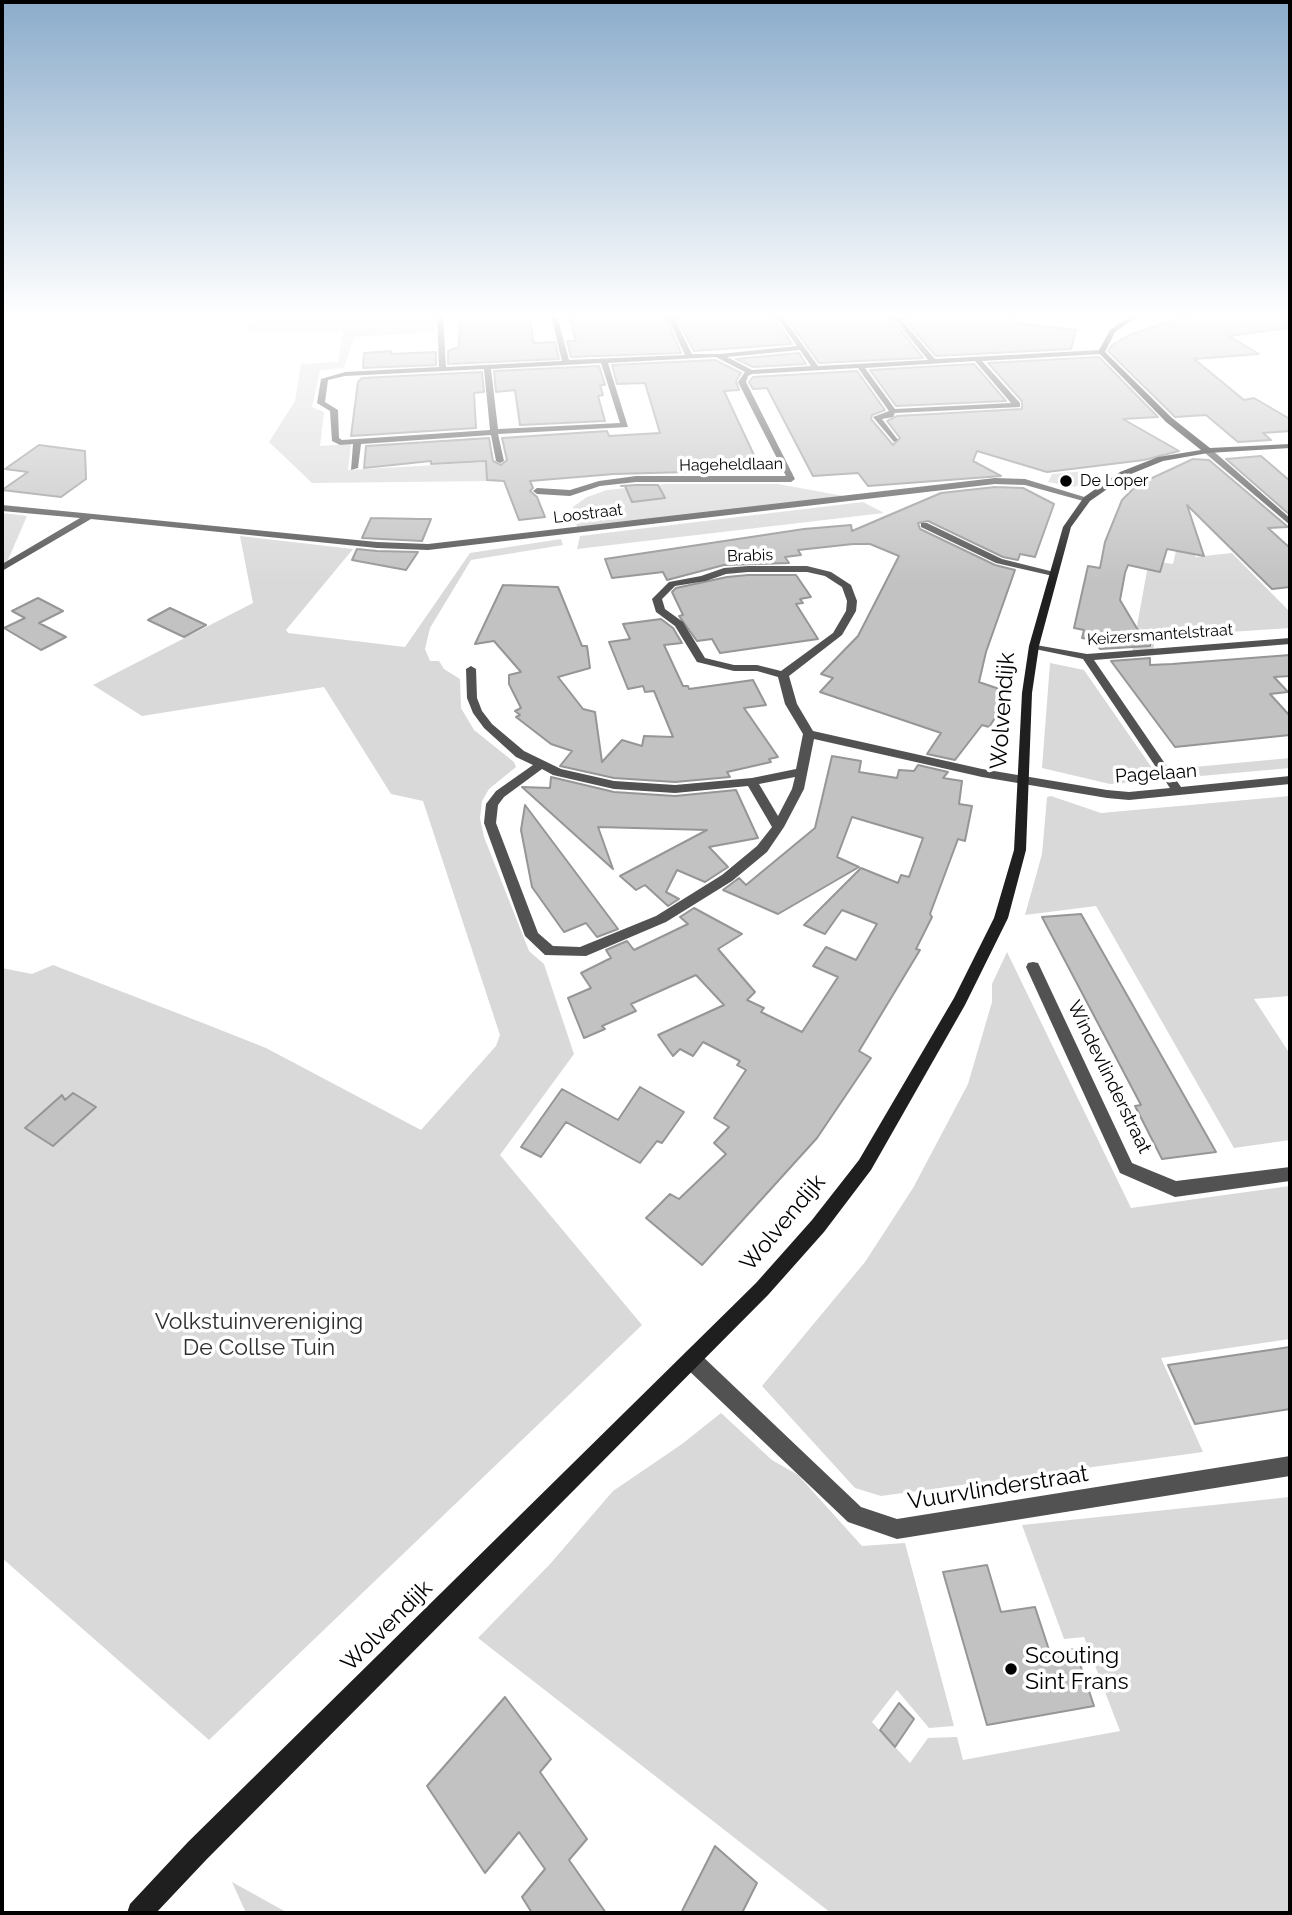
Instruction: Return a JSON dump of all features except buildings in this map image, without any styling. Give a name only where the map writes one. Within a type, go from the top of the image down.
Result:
[{"type":"street","points":[[325,405],[334,410],[335,439],[340,443],[625,425],[619,405]]},
{"type":"street","points":[[491,405],[500,461]]},
{"type":"street","name":"Hageheldlaan","points":[[537,491],[570,493],[599,484],[636,479],[791,479],[754,405]]},
{"type":"street","points":[[889,405],[893,411]]},
{"type":"street","points":[[894,440],[877,417],[893,411],[1009,405]]},
{"type":"street","points":[[1154,405],[1289,520]]},
{"type":"street","points":[[354,468],[357,442]]},
{"type":"street","name":"Wolvendijk","points":[[139,1913],[207,1841],[692,1360],[818,1226],[865,1165],[953,1012],[1001,918],[1020,850],[1027,694],[1034,646],[1067,527],[1087,499],[1107,483],[1144,465],[1182,454],[1290,446]]},
{"type":"street","name":"Loostraat","points":[[2,508],[428,547],[995,481],[1025,482],[1087,499]]},
{"type":"street","points":[[2,568],[90,517]]},
{"type":"street","points":[[924,526],[999,561],[1053,573]]},
{"type":"street","name":"Brabis","points":[[807,569],[838,580],[845,585],[852,601],[846,622],[827,645],[800,660],[783,675],[757,668],[725,667],[701,660],[679,624],[660,610],[657,599],[672,584],[703,579],[724,571],[807,569]]},
{"type":"street","name":"Keizersmantelstraat","points":[[1034,646],[1087,657],[1290,642]]},
{"type":"street","points":[[1087,657],[1178,791]]},
{"type":"street","points":[[471,669],[470,682],[477,711],[506,743],[538,766],[583,779],[646,788],[709,787],[752,782],[803,771]]},
{"type":"street","points":[[538,766],[500,794],[492,804],[490,823],[532,936],[550,951],[581,952],[661,919],[745,865],[778,827],[798,789],[809,734],[791,704],[783,675]]},
{"type":"street","points":[[809,734],[1025,780]]},
{"type":"street","name":"Pagelaan","points":[[1025,780],[1107,794],[1178,791],[1290,780]]},
{"type":"street","points":[[752,782],[778,827]]},
{"type":"street","name":"Windevlinderstraat","points":[[1033,967],[1126,1168],[1175,1189],[1290,1174]]},
{"type":"street","name":"Vuurvlinderstraat","points":[[692,1360],[855,1514],[897,1529],[1290,1465]]},
{"type":"green space","points":[[292,405],[312,405],[324,412],[320,446],[351,444],[348,470],[487,462],[492,481],[312,483],[269,442]]},
{"type":"green space","points":[[1085,471],[1095,475],[1075,487],[1048,482],[1052,474]]},
{"type":"green space","points":[[667,484],[778,484],[849,497],[577,527],[573,507],[587,497],[607,490]]},
{"type":"green space","points":[[863,502],[884,513],[577,549],[580,536]]},
{"type":"green space","points":[[2,513],[27,516],[8,560],[2,564]]},
{"type":"green space","name":"Volkstuinvereniging De Collse Tuin","points":[[240,536],[353,549],[286,630],[288,633],[405,647],[470,553],[561,539],[563,545],[471,560],[430,628],[425,649],[430,661],[439,661],[444,669],[460,679],[461,708],[474,730],[514,762],[516,767],[489,789],[482,801],[480,818],[484,837],[529,951],[544,964],[574,1054],[500,1155],[642,1325],[209,1740],[2,1558],[2,968],[32,974],[53,965],[266,1048],[421,1130],[496,1046],[500,1035],[423,801],[391,794],[324,687],[142,716],[93,685],[253,603]]},
{"type":"green space","points":[[1178,542],[1196,545],[1195,557],[1232,553],[1290,612],[1290,628],[1155,637],[1153,651],[1132,653],[1149,560],[1173,564]]},
{"type":"green space","points":[[1050,663],[1084,670],[1161,781],[1110,784],[1042,768]]},
{"type":"green space","points":[[1290,758],[1290,768],[1201,776],[1191,770],[1194,767]]},
{"type":"green space","points":[[1290,796],[1290,996],[1254,999],[1290,1054],[1290,1140],[1234,1148],[1096,906],[1025,915],[1042,854],[1047,797],[1101,813]]},
{"type":"green space","points":[[1007,952],[1131,1208],[1290,1186],[1290,1339],[1161,1358],[1203,1452],[881,1496],[855,1488],[762,1386],[865,1262],[913,1188],[968,1084],[992,1002],[992,984]]},
{"type":"green space","points":[[721,1413],[772,1460],[798,1475],[862,1546],[905,1543],[954,1726],[929,1728],[897,1690],[872,1722],[910,1763],[928,1738],[957,1737],[963,1760],[1120,1731],[1084,1637],[1064,1639],[1022,1525],[1290,1497],[1290,1913],[831,1913],[478,1638],[550,1564],[613,1491],[682,1444]]},
{"type":"green space","points":[[232,1882],[288,1913],[246,1913]]},
{"type":"place","name":"De Loper","points":[[1066,481]]},
{"type":"place","name":"Scouting Sint Frans","points":[[1011,1669]]}]
